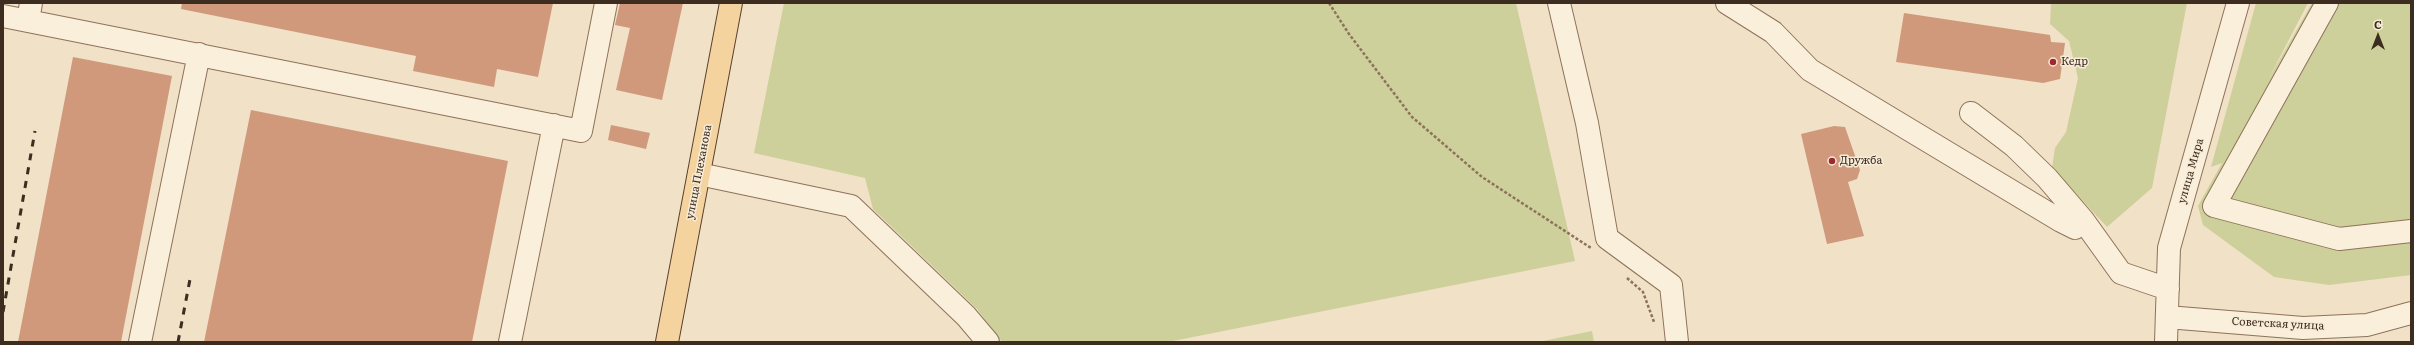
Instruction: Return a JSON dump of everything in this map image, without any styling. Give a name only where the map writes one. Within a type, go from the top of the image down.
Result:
[{"type":"main road","name":"улица Плеханова","points":[[667,342],[731,3]]},
{"type":"street","points":[[3,16],[30,12],[199,54],[581,131],[606,3]]},
{"type":"street","points":[[1559,3],[1587,123],[1607,238],[1671,285],[1677,342]]},
{"type":"street","points":[[1727,3],[1774,32],[1810,70],[2061,221],[2075,228],[2084,220]]},
{"type":"street","name":"улица Мира","points":[[2166,342],[2169,248],[2238,3]]},
{"type":"street","points":[[2328,3],[2214,206],[2339,239],[2411,231]]},
{"type":"street","points":[[140,342],[199,54]]},
{"type":"street","points":[[1971,112],[2014,146],[2048,178],[2084,220],[2121,273],[2168,289]]},
{"type":"street","points":[[510,342],[554,125]]},
{"type":"street","points":[[699,174],[851,206],[966,316],[988,342]]},
{"type":"street","name":"Советская улица","points":[[2167,317],[2303,328],[2366,325],[2411,313]]},
{"type":"street","points":[[2283,342],[2303,328]]},
{"type":"path","points":[[1328,3],[1349,34],[1412,117],[1482,177],[1596,251]]},
{"type":"path","points":[[1625,277],[1643,292],[1657,328]]},
{"type":"green space","points":[[784,3],[1516,3],[1575,261],[1168,342],[1002,342],[977,309],[873,209],[865,178],[754,153]]},
{"type":"green space","points":[[2051,3],[2187,3],[2152,188],[2107,227],[2052,168],[2055,148],[2066,132],[2078,78],[2069,41],[2050,24]]},
{"type":"green space","points":[[2256,3],[2308,3],[2268,80],[2312,3],[2411,3],[2411,275],[2329,285],[2274,277],[2203,225],[2198,206],[2222,163],[2211,167]]},
{"type":"green space","points":[[1592,331],[1594,342],[1538,342]]},
{"type":"building","points":[[182,3],[553,3],[538,77],[497,69],[494,87],[413,71],[416,56],[181,9]]},
{"type":"building","points":[[620,3],[683,3],[662,100],[616,90],[630,28],[615,25]]},
{"type":"building","points":[[1904,13],[2050,35],[2051,42],[2065,43],[2060,79],[2043,83],[1896,62]]},
{"type":"building","points":[[73,57],[172,76],[121,342],[18,342]]},
{"type":"building","points":[[251,110],[508,161],[472,342],[204,342]]},
{"type":"building","points":[[611,125],[650,133],[646,149],[608,140]]},
{"type":"building","points":[[1834,126],[1845,127],[1860,170],[1857,179],[1848,182],[1864,236],[1827,244],[1801,134]]},
{"type":"railway","points":[[3,312],[35,131]]},
{"type":"railway","points":[[178,342],[191,274]]},
{"type":"place","name":"Кедр","points":[[2053,62]]},
{"type":"place","name":"Дружба","points":[[1832,161]]}]
